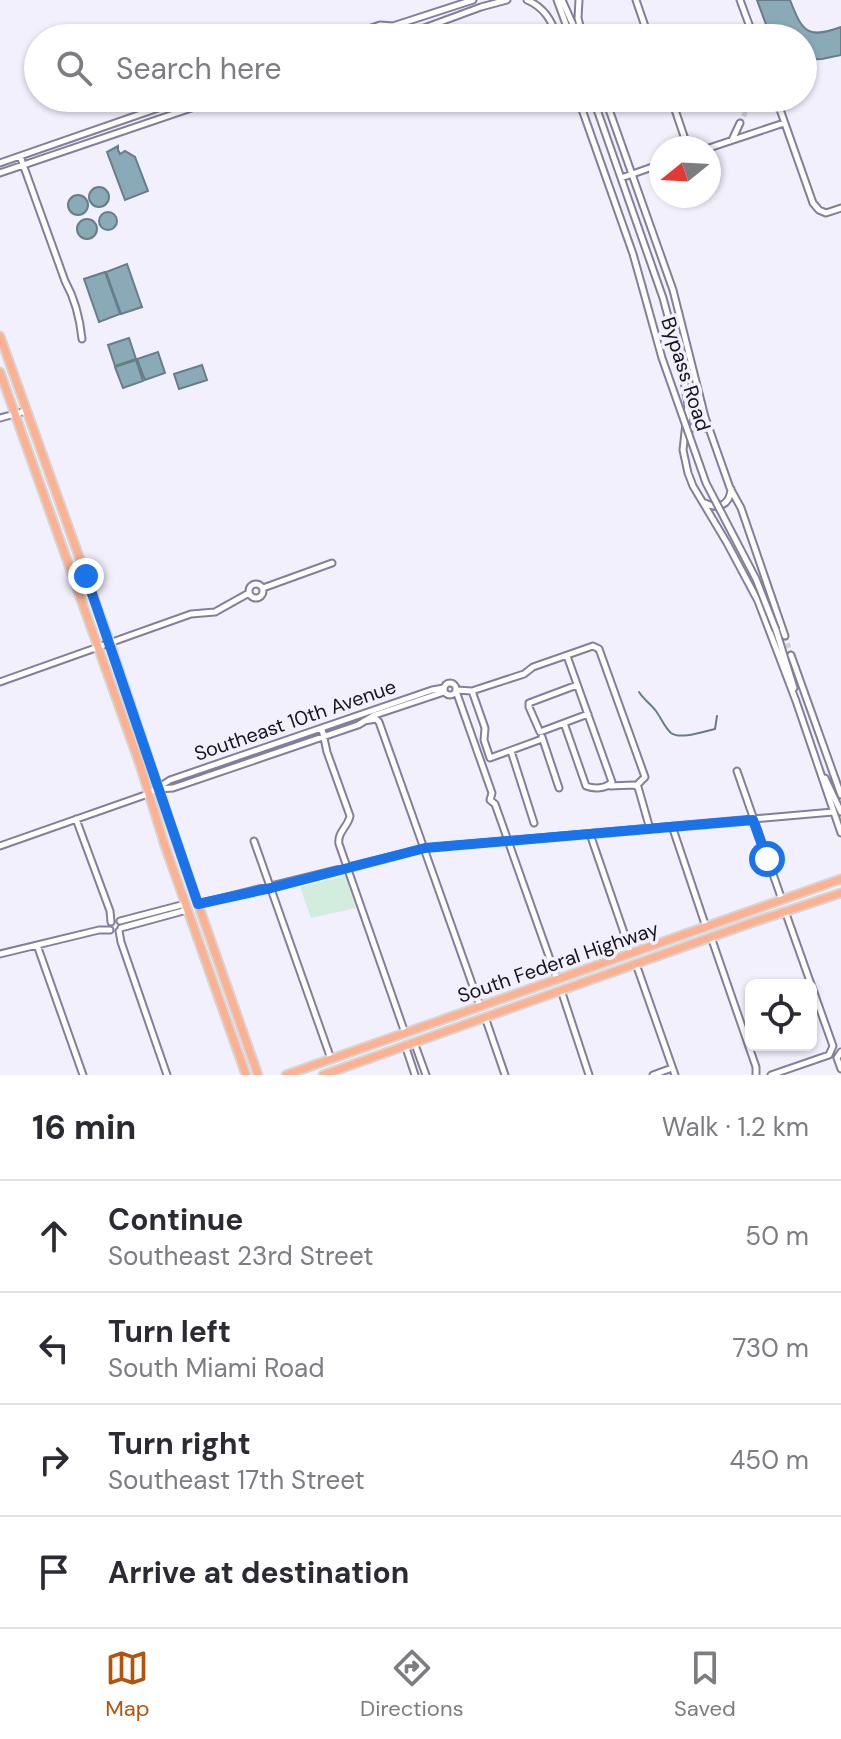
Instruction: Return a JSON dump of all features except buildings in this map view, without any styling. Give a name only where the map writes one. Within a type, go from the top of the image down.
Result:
[{"type":"main road","points":[[0,336],[110,643],[258,1075]]},
{"type":"main road","points":[[0,372],[246,1075]]},
{"type":"main road","points":[[57,531],[66,544],[75,546]]},
{"type":"main road","points":[[62,547],[80,561]]},
{"type":"main road","name":"South Federal Highway","points":[[286,1075],[841,879]]},
{"type":"main road","points":[[181,892],[198,904]]},
{"type":"main road","name":"South Federal Highway","points":[[323,1075],[841,893]]},
{"type":"main road","points":[[711,937],[719,922]]},
{"type":"main road","points":[[698,942],[706,927]]},
{"type":"main road","points":[[561,990],[570,975]]},
{"type":"main road","points":[[544,996],[557,979]]},
{"type":"main road","points":[[405,1045],[418,1028]]},
{"type":"main road","points":[[393,1050],[405,1033]]},
{"type":"street","points":[[399,24],[473,0]]},
{"type":"street","points":[[435,24],[507,0]]},
{"type":"street","points":[[527,0],[542,8],[552,24]]},
{"type":"street","points":[[559,0],[567,24]]},
{"type":"street","points":[[559,0],[573,24]]},
{"type":"street","points":[[579,0],[579,24]]},
{"type":"street","points":[[636,0],[644,24]]},
{"type":"street","points":[[740,0],[749,24]]},
{"type":"street","points":[[0,163],[147,112]]},
{"type":"street","points":[[0,173],[180,112]]},
{"type":"street","name":"Bypass Road","points":[[583,112],[633,254],[662,358],[706,483],[756,579],[812,717]]},
{"type":"street","points":[[597,112],[673,333],[688,400],[683,450],[690,479],[758,601],[841,833]]},
{"type":"street","points":[[610,112],[673,290],[697,393],[709,429],[730,488],[741,508],[785,636]]},
{"type":"street","points":[[676,112],[684,136]]},
{"type":"street","points":[[780,112],[813,203],[826,213],[841,208]]},
{"type":"street","points":[[601,123],[612,119]]},
{"type":"street","points":[[732,140],[740,123]]},
{"type":"street","points":[[721,144],[784,123]]},
{"type":"street","points":[[20,156],[74,301],[82,339]]},
{"type":"street","points":[[621,178],[649,168]]},
{"type":"street","points":[[638,226],[649,222]]},
{"type":"street","points":[[664,303],[680,315]]},
{"type":"street","points":[[673,333],[679,330],[687,344]]},
{"type":"street","points":[[0,418],[26,411]]},
{"type":"street","points":[[685,433],[696,425],[709,429]]},
{"type":"street","points":[[701,500],[715,507],[723,505],[729,500],[730,488]]},
{"type":"street","points":[[263,588],[332,563]]},
{"type":"street","points":[[254,583],[263,588],[259,598],[249,593],[254,583]]},
{"type":"street","points":[[0,682],[191,614],[215,612],[249,593]]},
{"type":"street","name":"Southeast 10th Avenue","points":[[444,690],[446,684],[451,683],[456,691],[472,691],[593,646],[599,649],[645,777],[636,786]]},
{"type":"street","name":"Bypass Road","points":[[784,653],[796,701]]},
{"type":"street","points":[[791,655],[841,795]]},
{"type":"street","points":[[567,656],[612,782],[609,786]]},
{"type":"street","points":[[559,788],[529,703],[577,685]]},
{"type":"street","name":"Southeast 10th Avenue","points":[[1,844],[148,794],[170,780],[432,690],[444,690]]},
{"type":"street","name":"Southeast 10th Avenue","points":[[158,789],[173,788],[358,725],[375,715],[444,690]]},
{"type":"street","points":[[456,691],[492,793],[490,800],[495,804],[557,979]]},
{"type":"street","points":[[472,691],[485,728],[484,740],[490,758],[588,714]]},
{"type":"street","points":[[364,721],[376,719],[379,722],[480,1006]]},
{"type":"street","points":[[564,723],[586,786],[638,787],[650,829]]},
{"type":"street","points":[[322,729],[350,816],[349,823],[338,838],[405,1033]]},
{"type":"street","points":[[812,749],[820,746],[821,741]]},
{"type":"street","points":[[285,742],[288,749]]},
{"type":"street","points":[[511,751],[534,823]]},
{"type":"street","points":[[817,763],[841,812]]},
{"type":"street","points":[[737,771],[782,900]]},
{"type":"street","points":[[198,904],[425,848],[833,812]]},
{"type":"street","points":[[76,819],[167,1075]]},
{"type":"street","points":[[672,826],[706,927]]},
{"type":"street","points":[[590,834],[631,953]]},
{"type":"street","points":[[254,841],[331,1059]]},
{"type":"street","points":[[0,954],[186,907]]},
{"type":"street","points":[[771,1075],[829,1055],[833,1046],[785,911]]},
{"type":"street","points":[[711,937],[756,1067],[756,1075]]},
{"type":"street","points":[[37,945],[83,1075]]},
{"type":"street","points":[[636,964],[675,1075]]},
{"type":"street","points":[[561,990],[589,1075]]},
{"type":"street","points":[[485,1017],[505,1075]]},
{"type":"street","points":[[414,1042],[426,1075]]},
{"type":"street","points":[[405,1045],[415,1075]]},
{"type":"street","points":[[839,1055],[841,1069]]},
{"type":"street","points":[[653,1075],[672,1068]]},
{"type":"green space","points":[[345,876],[356,908],[311,918],[300,887]]},
{"type":"water","points":[[757,0],[790,0],[801,24],[766,24]]},
{"type":"water","points":[[841,27],[841,55],[817,59],[817,33]]},
{"type":"water","points":[[118,146],[120,154],[125,151],[135,157],[148,191],[125,200],[107,152]]},
{"type":"water","points":[[99,187],[106,190],[109,197],[106,204],[99,207],[92,204],[89,197],[92,190]]},
{"type":"water","points":[[78,195],[85,198],[88,205],[85,212],[78,215],[71,212],[68,205],[71,198]]},
{"type":"water","points":[[104,212],[112,212],[117,221],[115,228],[104,230],[99,225],[99,217]]},
{"type":"water","points":[[87,219],[94,222],[97,229],[94,236],[87,239],[80,236],[77,229],[80,222]]},
{"type":"water","points":[[127,264],[142,307],[121,314],[106,272]]},
{"type":"water","points":[[105,272],[120,314],[99,322],[84,279]]},
{"type":"water","points":[[129,338],[136,359],[115,366],[108,345]]},
{"type":"water","points":[[158,352],[165,373],[145,380],[137,359]]},
{"type":"water","points":[[136,360],[143,381],[123,388],[115,367]]},
{"type":"water","points":[[202,365],[207,380],[179,389],[174,374]]},
{"type":"waterway","points":[[639,692],[675,735],[715,729],[717,716]]},
{"type":"tunnel","points":[[740,123],[746,112]]},
{"type":"tunnel","points":[[785,636],[791,655]]},
{"type":"route","points":[[86,576],[198,904],[425,848],[672,826],[753,820],[767,859]]}]
